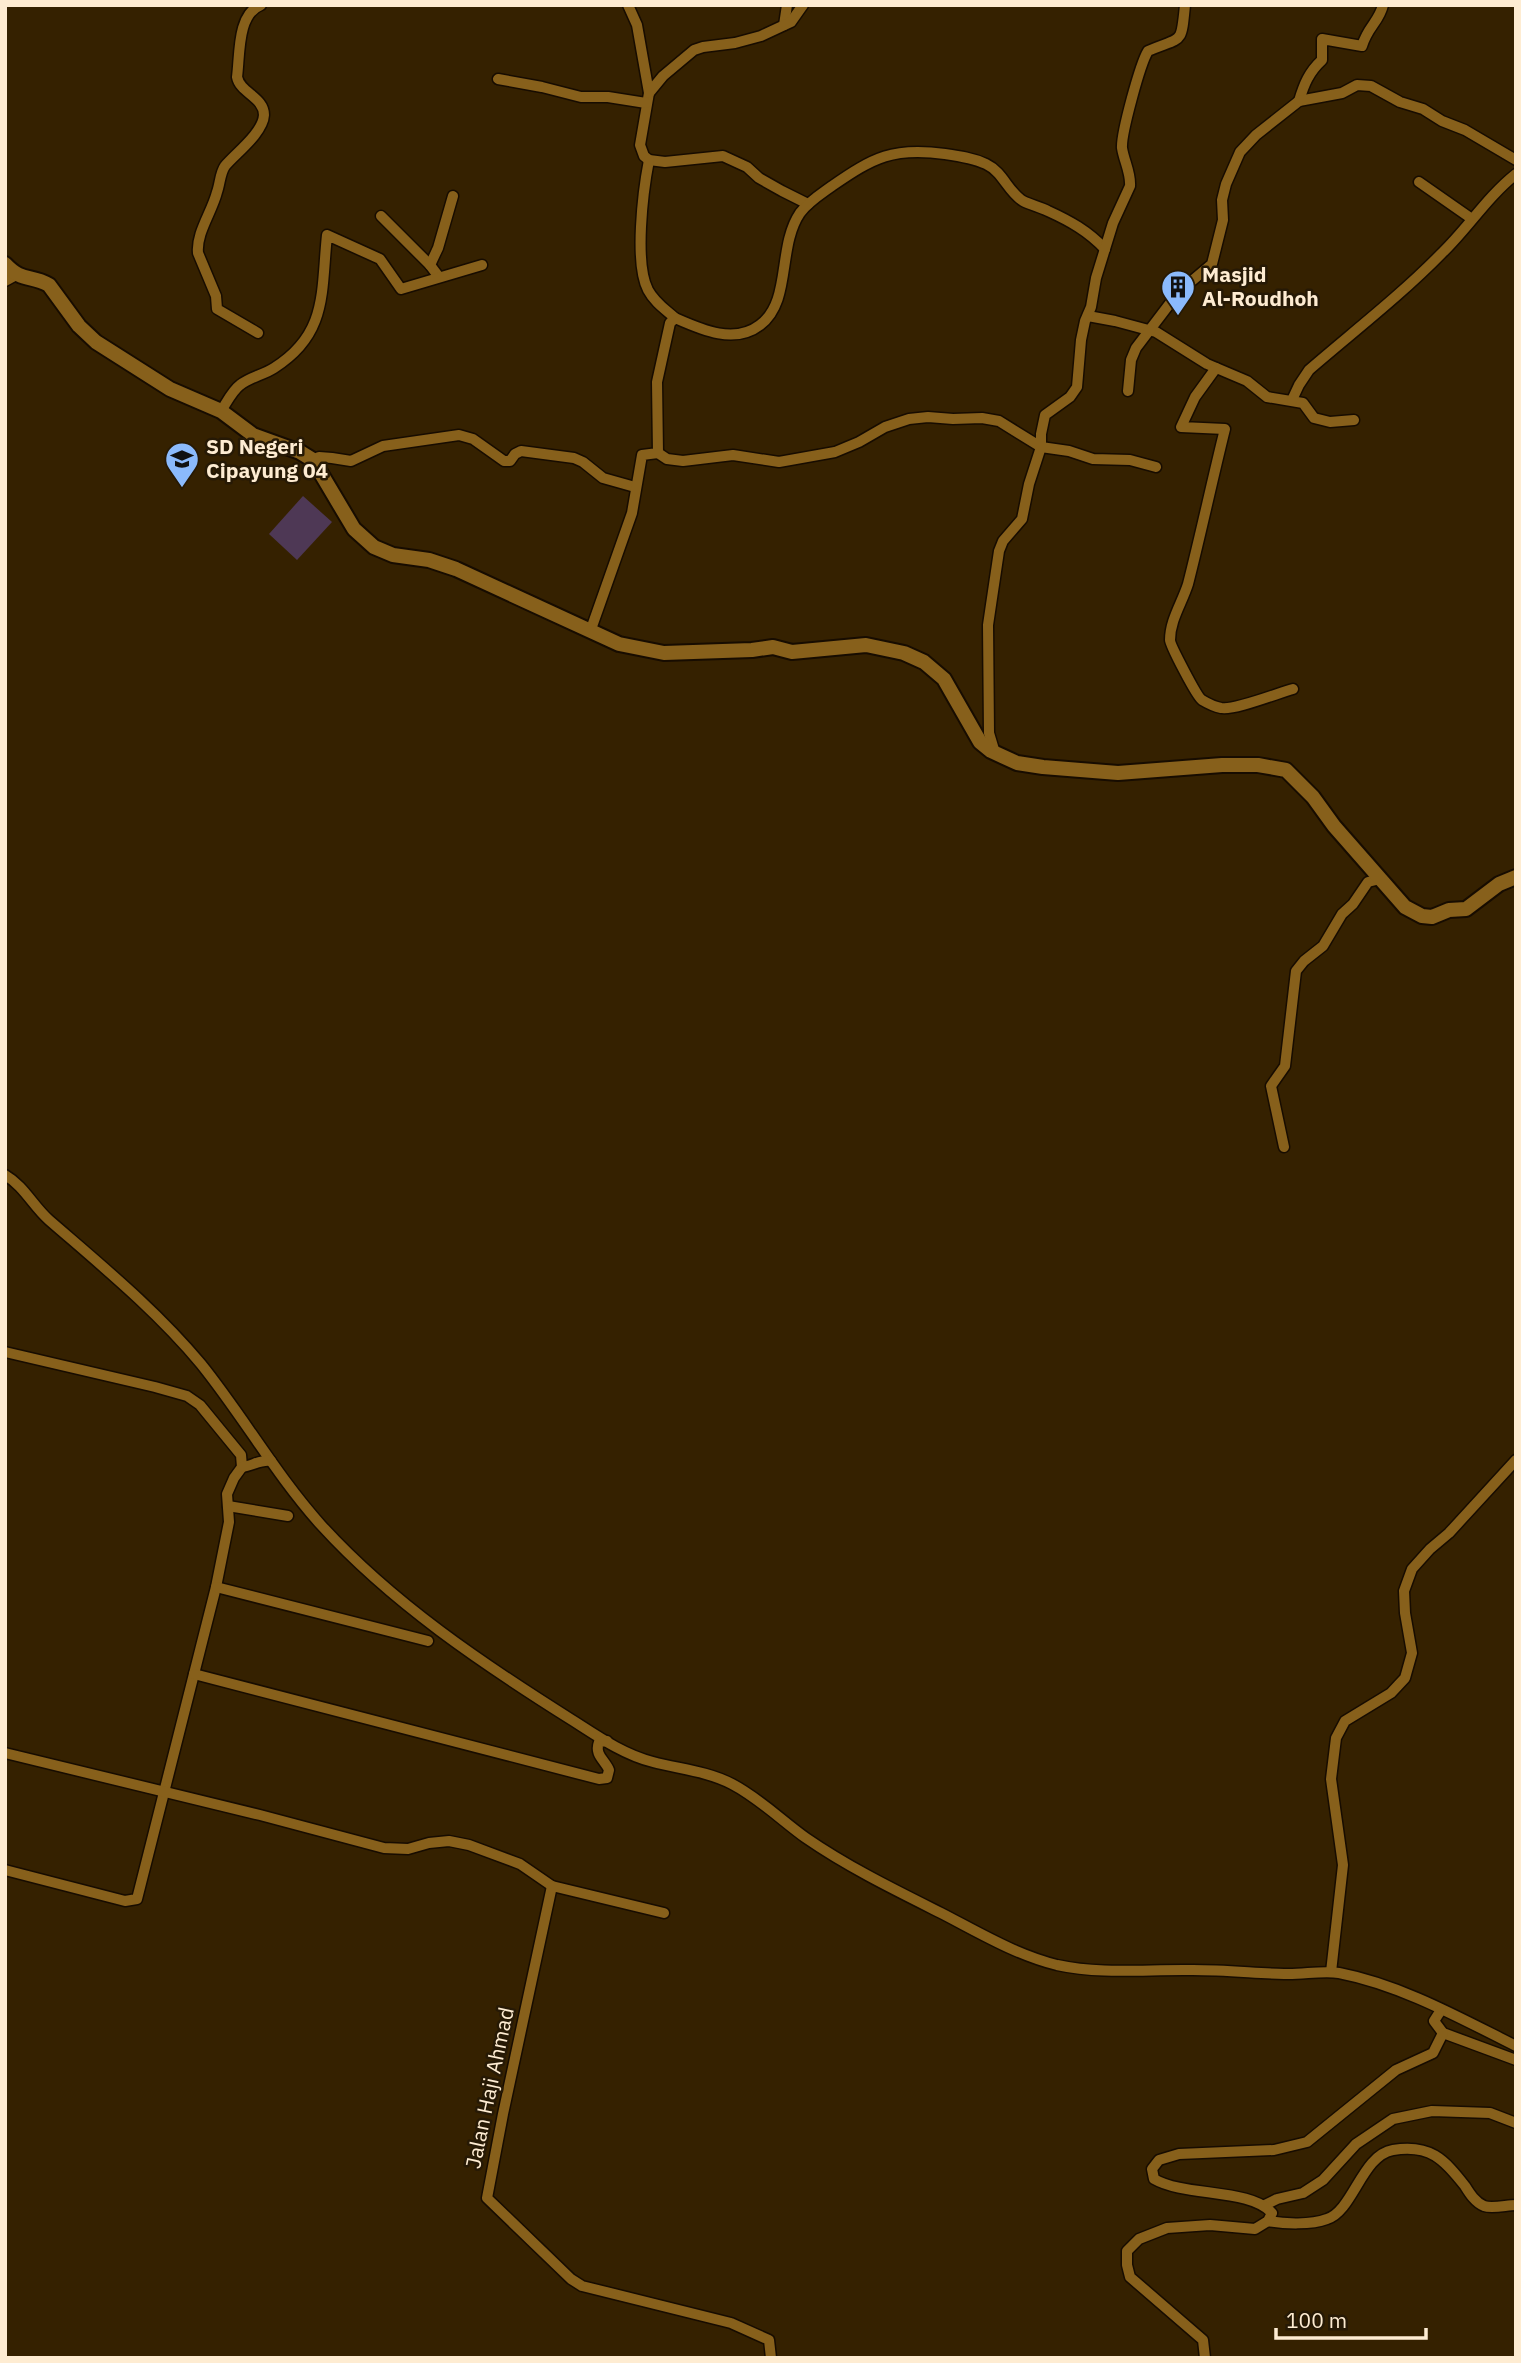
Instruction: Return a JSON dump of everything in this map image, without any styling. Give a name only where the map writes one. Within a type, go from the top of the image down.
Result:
[{"type":"street","points":[[258,333],[217,309],[216,296],[197,247],[224,168],[262,124],[262,106],[239,84],[237,77],[245,19],[261,5]]},
{"type":"street","points":[[628,5],[636,25],[648,98],[640,145],[642,153],[649,160],[687,161],[723,156],[747,167],[759,178],[808,204]]},
{"type":"street","points":[[784,25],[787,5]]},
{"type":"street","points":[[648,98],[663,76],[694,50],[748,40],[795,19],[803,5]]},
{"type":"street","points":[[995,753],[989,733],[988,637],[995,576],[1003,541],[1022,519],[1029,484],[1041,447],[1045,415],[1070,397],[1077,387],[1081,340],[1113,223],[1130,186],[1131,179],[1122,146],[1142,65],[1148,51],[1177,41],[1182,35],[1185,5]]},
{"type":"street","points":[[1299,101],[1304,82],[1322,60],[1322,39],[1362,46],[1367,30],[1381,15],[1383,5]]},
{"type":"street","points":[[498,79],[581,97],[648,98]]},
{"type":"street","points":[[1128,391],[1131,360],[1149,330],[1187,285],[1212,264],[1222,225],[1222,200],[1226,184],[1240,152],[1256,135],[1299,101],[1336,94],[1357,85],[1371,86],[1400,102],[1423,109],[1442,121],[1465,130],[1516,160]]},
{"type":"street","points":[[649,160],[641,262],[643,278],[657,304],[675,318],[719,334],[739,334],[758,327],[771,315],[779,301],[788,247],[799,215],[808,204],[857,169],[883,156],[899,152],[921,151],[961,156],[993,168],[1023,201],[1074,224],[1092,235],[1105,249]]},
{"type":"street","points":[[1292,400],[1298,385],[1309,370],[1427,268],[1516,174]]},
{"type":"street","points":[[1419,183],[1472,219]]},
{"type":"street","points":[[430,265],[438,248],[453,196]]},
{"type":"street","points":[[381,216],[439,277]]},
{"type":"street","points":[[221,411],[237,387],[292,357],[311,334],[317,316],[327,235],[380,259],[401,289],[482,265]]},
{"type":"street","points":[[9,273],[49,285],[84,332],[104,348],[170,389],[221,411],[253,435],[300,452],[313,460],[355,529],[374,547],[393,555],[429,560],[456,569],[619,644],[664,653],[774,647],[803,652],[866,645],[894,650],[919,660],[937,672],[952,690],[976,737],[995,753],[1017,763],[1118,773],[1222,765],[1258,765],[1286,770],[1313,796],[1334,826],[1405,907],[1422,916],[1466,909],[1499,884],[1516,877]]},
{"type":"street","points":[[1088,316],[1149,330],[1165,337],[1216,369],[1247,382],[1267,397],[1303,403],[1314,418],[1330,422],[1353,420]]},
{"type":"street","points":[[658,453],[658,374],[668,326],[675,318]]},
{"type":"street","points":[[1216,369],[1195,397],[1181,427],[1225,429],[1187,587],[1172,622],[1170,642],[1200,699],[1222,708],[1233,709],[1247,702],[1293,689]]},
{"type":"street","points":[[590,632],[632,513],[642,455],[658,453],[667,459],[683,461],[733,455],[779,462],[835,452],[893,424],[928,416],[995,420],[1041,447],[1069,451],[1087,458],[1130,460],[1156,467]]},
{"type":"street","points":[[313,460],[331,458],[351,461],[383,446],[459,435],[473,439],[504,461],[510,461],[521,451],[574,458],[603,478],[635,487]]},
{"type":"street","points":[[1284,1147],[1271,1086],[1284,1066],[1296,971],[1323,946],[1342,914],[1353,904],[1368,882],[1380,879]]},
{"type":"street","points":[[5,1175],[18,1184],[43,1216],[145,1304],[186,1347],[321,1525],[390,1590],[508,1679],[607,1741],[643,1759],[694,1771],[732,1784],[818,1846],[872,1877],[993,1940],[1045,1962],[1086,1970],[1119,1972],[1188,1969],[1287,1974],[1331,1972],[1381,1985],[1516,2046]]},
{"type":"street","points":[[5,1352],[187,1396],[200,1405],[241,1455],[242,1467],[229,1487],[229,1522],[216,1587],[138,1896],[133,1901],[125,1901],[5,1870]]},
{"type":"street","points":[[242,1467],[263,1460],[271,1461]]},
{"type":"street","points":[[1331,1972],[1343,1865],[1331,1779],[1336,1738],[1345,1721],[1391,1693],[1405,1678],[1412,1653],[1404,1591],[1412,1569],[1458,1524],[1516,1460]]},
{"type":"street","points":[[228,1506],[288,1516]]},
{"type":"street","points":[[216,1587],[428,1641]]},
{"type":"street","points":[[194,1674],[599,1779],[607,1778],[609,1770],[598,1755],[597,1746],[599,1742],[607,1741]]},
{"type":"street","points":[[5,1753],[384,1848],[408,1849],[449,1841],[469,1845],[512,1861],[552,1886],[664,1913]]},
{"type":"street","name":"Jalan Haji Ahmad","points":[[552,1886],[487,2198],[571,2279],[582,2286],[742,2326],[769,2340],[771,2358]]},
{"type":"street","points":[[1441,2010],[1434,2021],[1443,2033],[1516,2060]]},
{"type":"street","points":[[1205,2358],[1203,2340],[1130,2277],[1128,2251],[1139,2239],[1167,2228],[1210,2225],[1255,2230],[1268,2221],[1272,2213],[1265,2206],[1230,2196],[1166,2186],[1154,2179],[1152,2169],[1159,2160],[1179,2154],[1274,2150],[1307,2142],[1396,2070],[1433,2053],[1443,2033]]},
{"type":"street","points":[[1265,2206],[1278,2199],[1303,2193],[1323,2180],[1356,2144],[1392,2119],[1444,2111],[1490,2113],[1516,2123]]},
{"type":"street","points":[[1268,2221],[1285,2224],[1329,2219],[1339,2211],[1371,2165],[1389,2151],[1413,2148],[1440,2157],[1475,2200],[1485,2207],[1516,2205]]},
{"type":"shaded area","points":[[303,496],[332,522],[297,560],[269,534]]},
{"type":"place","name":"Masjid Al-Roudhoh","points":[[1178,317]]},
{"type":"place","name":"SD Negeri Cipayung 04","points":[[182,489]]}]
